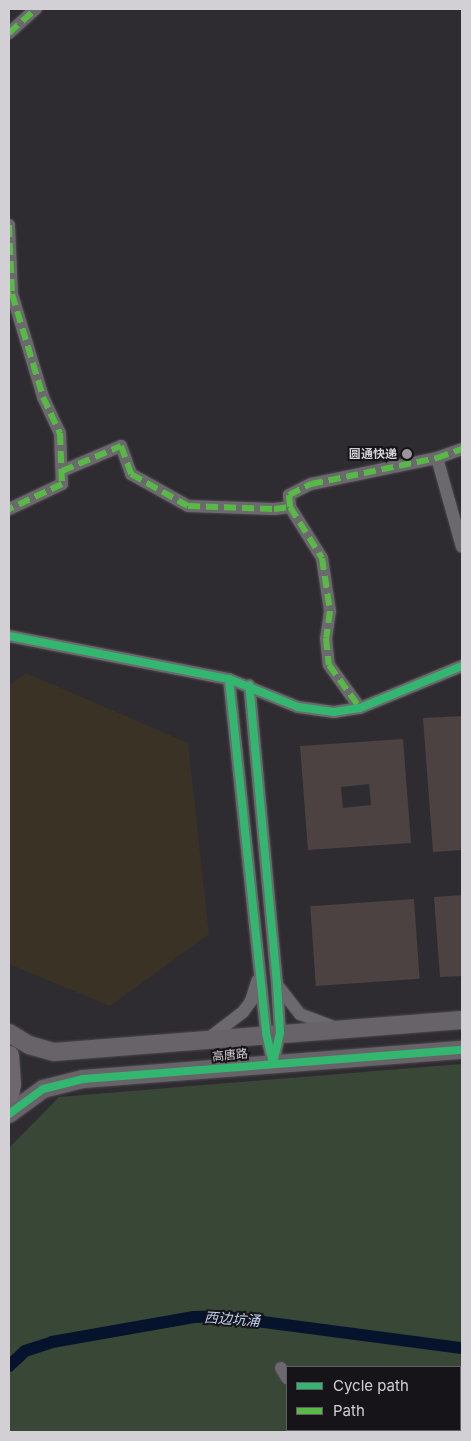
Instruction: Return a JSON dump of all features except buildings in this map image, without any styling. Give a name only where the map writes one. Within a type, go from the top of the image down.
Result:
[{"type":"main road","points":[[9,1055],[11,1084],[9,1094]]},
{"type":"street","points":[[9,33],[36,9]]},
{"type":"street","points":[[9,225],[10,294],[26,349],[60,433],[62,471],[62,484],[9,509]]},
{"type":"street","points":[[62,471],[121,446],[131,474],[188,506],[219,510],[290,507]]},
{"type":"street","points":[[360,708],[329,665],[326,638],[330,611],[322,558],[290,507],[289,495],[311,484],[437,458],[462,449]]},
{"type":"street","points":[[437,458],[462,547]]},
{"type":"street","points":[[9,636],[229,679],[249,685],[298,707],[334,712],[360,708],[462,666]]},
{"type":"street","points":[[229,679],[259,971],[273,1033]]},
{"type":"street","points":[[249,685],[277,984],[273,1062]]},
{"type":"street","points":[[208,1038],[243,1012],[251,1001],[259,971]]},
{"type":"street","points":[[277,984],[300,1014],[339,1029]]},
{"type":"street","name":"高唐路","points":[[9,1033],[29,1045],[54,1052],[208,1038],[462,1020]]},
{"type":"street","name":"高唐路","points":[[9,1114],[43,1089],[67,1082],[273,1062],[462,1050]]},
{"type":"shaded area","points":[[26,673],[188,743],[209,934],[110,1006],[9,964],[9,686]]},
{"type":"green space","points":[[462,1064],[462,1402],[461,1366],[286,1366],[286,1431],[298,1432],[9,1432],[9,1148],[59,1097]]},
{"type":"waterway","name":"西边坑涌","points":[[9,1366],[25,1351],[52,1342],[194,1317],[218,1316],[462,1348]]},
{"type":"marked path","points":[[9,33],[36,9]]},
{"type":"marked path","points":[[9,225],[12,294]]},
{"type":"marked path","points":[[9,295],[12,294],[43,397],[60,433],[62,484],[9,509]]},
{"type":"marked path","points":[[62,471],[121,446],[131,474],[188,506],[274,509],[290,507],[289,495],[311,484],[437,458],[462,449]]},
{"type":"marked path","points":[[290,507],[322,558],[330,611],[326,638],[329,665],[360,708]]},
{"type":"cycle path","points":[[9,636],[229,679],[298,707],[334,712],[360,708],[462,666]]},
{"type":"cycle path","points":[[229,679],[266,1033],[273,1063],[280,1033],[277,984],[249,685]]},
{"type":"cycle path","points":[[9,1114],[43,1089],[83,1079],[462,1050]]},
{"type":"place","name":"圆通快递","points":[[407,454]]}]
